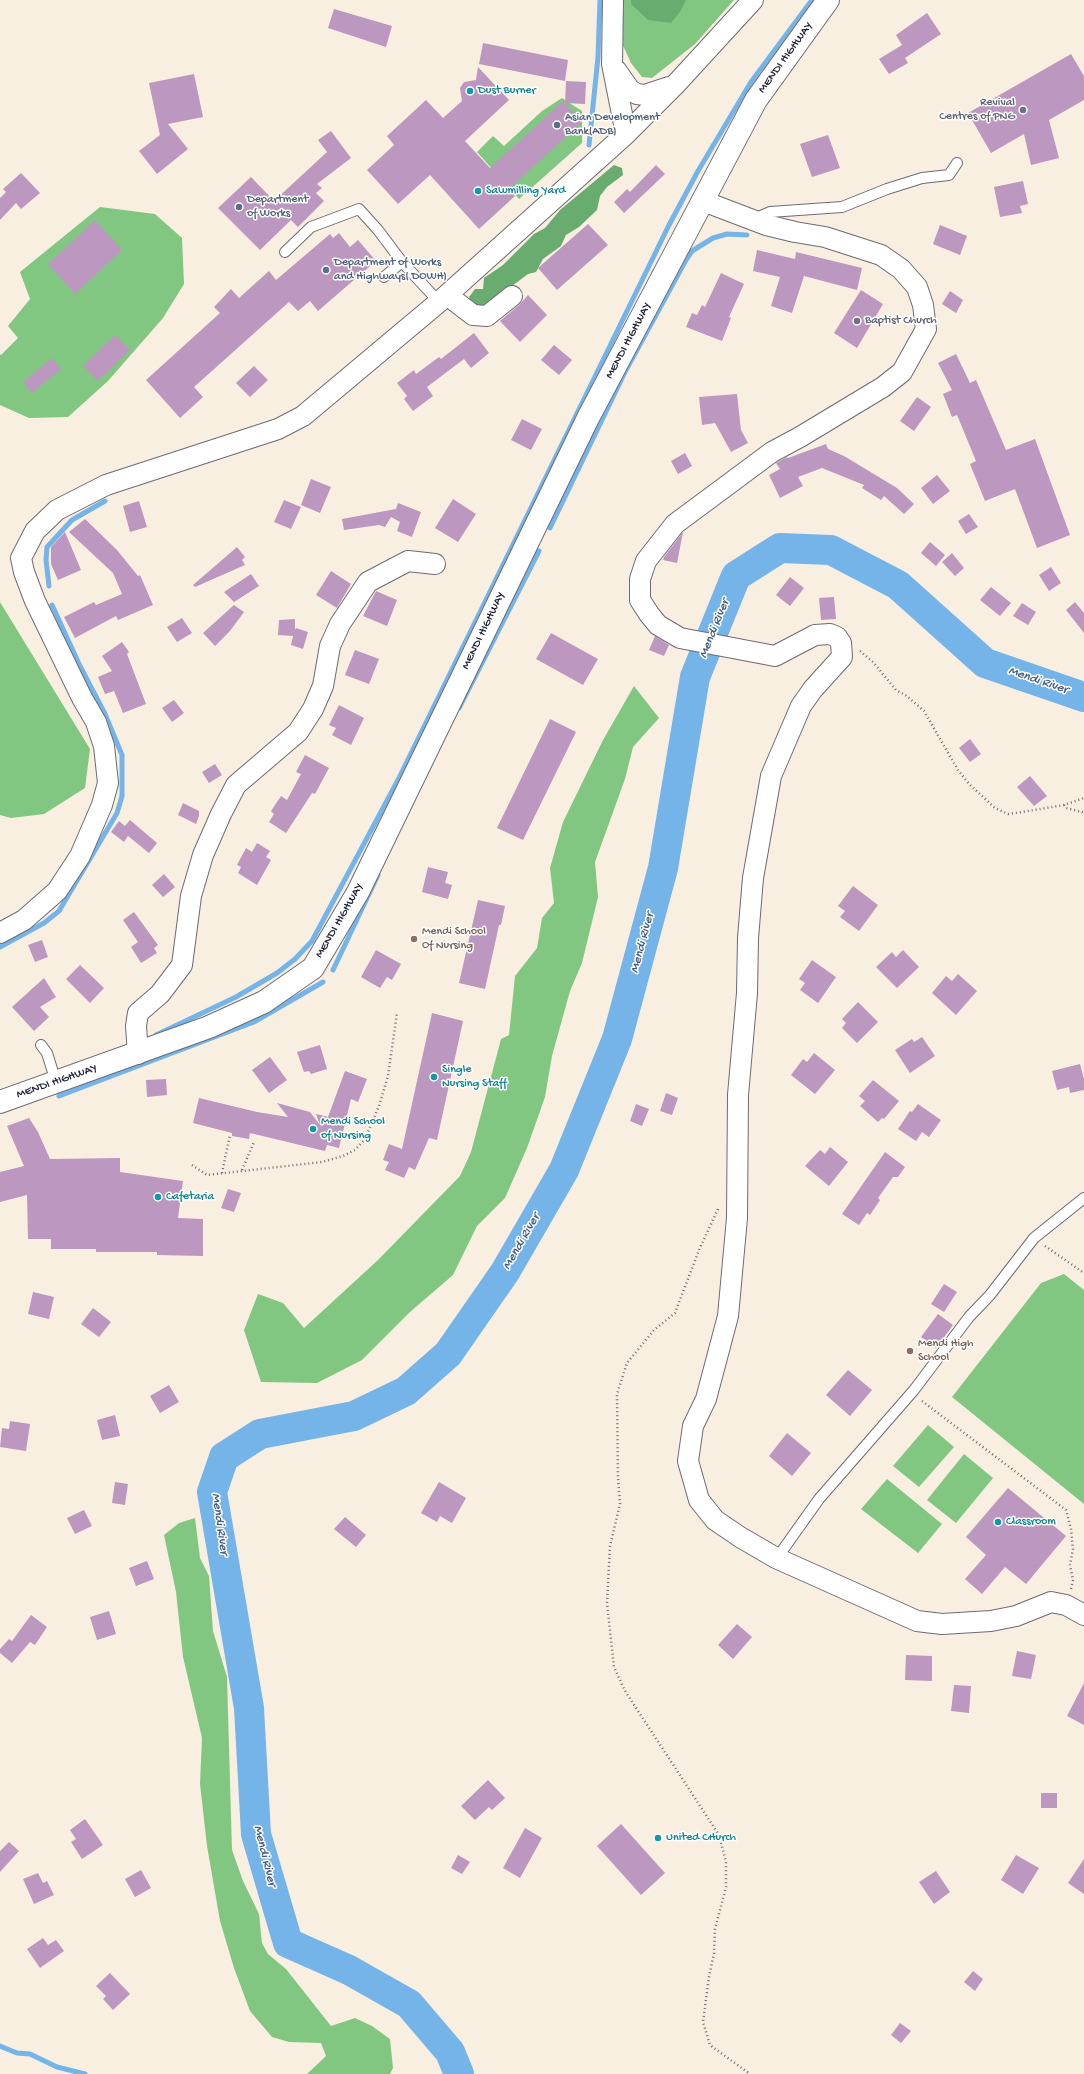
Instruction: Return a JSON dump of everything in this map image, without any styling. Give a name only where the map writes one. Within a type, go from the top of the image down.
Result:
[{"type":"main road","name":"MENDI HIGHWAY","points":[[0,1102],[138,1054],[209,1027],[264,1002],[312,968],[358,892],[588,418],[756,100],[828,0]]},
{"type":"street","points":[[613,0],[612,64],[626,134]]},
{"type":"street","points":[[0,933],[24,920],[56,891],[80,856],[102,805],[108,784],[104,746],[96,722],[82,698],[37,606],[24,572],[21,558],[35,531],[57,510],[106,485],[278,429],[303,416],[443,299],[626,134],[675,85],[753,0]]},
{"type":"street","points":[[612,64],[630,90],[637,94],[645,95],[675,85]]},
{"type":"street","points":[[703,202],[753,220],[795,232],[825,237],[881,255],[901,269],[917,287],[923,305],[926,329],[902,372],[858,402],[772,452],[675,524],[646,561],[640,579],[640,600],[658,625],[680,638],[775,656],[804,640],[821,634],[830,634],[837,637],[841,643],[842,657],[812,689],[801,706],[771,776],[753,878],[748,938],[747,993],[738,1095],[737,1218],[728,1316],[706,1399],[693,1426],[688,1460],[699,1500],[715,1520],[740,1537],[777,1558],[917,1621],[942,1624],[967,1624],[1016,1616],[1051,1602],[1066,1605],[1084,1615]]},
{"type":"street","points":[[443,299],[473,315],[487,316],[512,296]]},
{"type":"street","points":[[138,1054],[136,1026],[138,1013],[160,994],[182,965],[191,896],[203,855],[221,814],[236,785],[298,732],[313,709],[323,686],[330,646],[340,624],[368,582],[408,561],[435,564]]},
{"type":"lane","points":[[753,220],[770,212],[842,207],[887,189],[922,178],[949,176],[957,163]]},
{"type":"lane","points":[[285,252],[311,227],[359,209],[378,230],[402,262],[443,299]]},
{"type":"lane","points":[[384,277],[402,262]]},
{"type":"lane","points":[[41,1045],[47,1053],[56,1082]]},
{"type":"lane","points":[[777,1558],[819,1499],[910,1395],[969,1318],[990,1295],[1034,1238],[1084,1198]]},
{"type":"path","points":[[841,643],[858,649],[873,662],[896,690],[918,705],[936,731],[941,743],[961,775],[995,808],[1008,814],[1064,805],[1084,798]]},
{"type":"path","points":[[1064,805],[1066,808],[1082,812],[1084,815]]},
{"type":"path","points":[[192,1165],[207,1175],[322,1162],[343,1156],[355,1150],[365,1139],[379,1106],[388,1076],[397,1013]]},
{"type":"path","points":[[222,1173],[230,1135]]},
{"type":"path","points":[[242,1171],[254,1142]]},
{"type":"path","points":[[719,1206],[699,1250],[675,1313],[654,1330],[627,1363],[617,1394],[620,1504],[610,1546],[608,1603],[614,1667],[625,1691],[719,1835],[726,1862],[726,1887],[715,1929],[714,1953],[703,2022],[710,2045],[750,2074]]},
{"type":"path","points":[[1034,1238],[1084,1273]]},
{"type":"path","points":[[910,1395],[927,1404],[1066,1510],[1071,1529],[1073,1549],[1070,1566],[1074,1580],[1066,1605]]},
{"type":"green space","points":[[621,0],[734,0],[695,44],[652,78],[642,77],[631,63],[620,39]]},
{"type":"green space","points":[[631,0],[686,0],[680,12],[671,23],[648,20],[631,4]]},
{"type":"green space","points":[[562,98],[582,111],[582,143],[519,199],[477,152],[493,136],[504,146],[542,111]]},
{"type":"green space","points":[[614,165],[622,168],[623,175],[607,187],[600,196],[597,210],[579,227],[566,235],[561,246],[543,259],[536,272],[528,274],[492,301],[480,307],[471,304],[469,297],[475,289],[483,289],[484,278],[503,265],[534,234],[545,228],[560,210]]},
{"type":"green space","points":[[100,207],[155,214],[182,238],[184,284],[163,318],[108,381],[68,417],[29,418],[0,405],[0,354],[1,355],[18,338],[8,326],[30,299],[20,272]]},
{"type":"green space","points":[[0,602],[90,749],[85,788],[44,814],[11,818],[0,815]]},
{"type":"green space","points":[[634,686],[659,718],[633,747],[625,779],[595,862],[598,897],[582,963],[570,991],[552,1056],[545,1097],[527,1148],[505,1198],[477,1226],[453,1275],[410,1312],[362,1360],[317,1383],[261,1382],[244,1330],[258,1294],[283,1303],[304,1328],[378,1260],[460,1176],[471,1152],[501,1039],[509,1035],[515,976],[537,948],[542,918],[554,903],[550,868],[563,822],[603,740]]},
{"type":"green space","points":[[1064,1274],[1084,1290],[1084,1504],[952,1397],[1041,1283]]},
{"type":"green space","points":[[928,1425],[954,1447],[919,1487],[893,1466]]},
{"type":"green space","points":[[964,1454],[993,1478],[956,1523],[927,1500]]},
{"type":"green space","points":[[887,1479],[942,1524],[918,1553],[861,1509]]},
{"type":"green space","points":[[195,1518],[200,1558],[209,1576],[213,1631],[227,1677],[232,1850],[243,1881],[259,1914],[262,1943],[268,1954],[286,1969],[331,2026],[355,2018],[372,2026],[390,2039],[393,2068],[390,2074],[307,2074],[326,2056],[321,2043],[289,2042],[272,2037],[250,2011],[234,1968],[220,1921],[207,1846],[200,1784],[202,1738],[183,1657],[176,1592],[164,1535],[179,1523]]},
{"type":"building","points":[[334,9],[392,26],[386,47],[328,28]]},
{"type":"building","points":[[927,13],[941,34],[905,58],[908,63],[889,74],[879,59],[902,45],[896,35]]},
{"type":"building","points":[[483,43],[568,60],[565,81],[479,64]]},
{"type":"building","points":[[1071,54],[1084,76],[1084,100],[1049,120],[1059,158],[1031,165],[1024,134],[991,153],[968,113]]},
{"type":"building","points":[[478,67],[509,100],[465,141],[490,168],[563,101],[582,122],[509,189],[515,196],[479,229],[430,175],[398,204],[367,170],[394,145],[387,136],[426,100],[443,118],[462,101],[460,88],[464,82],[476,80]]},
{"type":"building","points":[[194,74],[203,117],[168,124],[188,149],[157,174],[139,151],[160,135],[149,83]]},
{"type":"building","points":[[566,81],[586,82],[585,104],[565,103]]},
{"type":"building","points":[[331,131],[351,158],[317,184],[322,188],[316,193],[324,201],[298,227],[291,220],[260,250],[218,208],[251,177],[274,201],[327,152],[318,140]]},
{"type":"building","points":[[828,135],[840,168],[812,177],[800,144]]},
{"type":"building","points":[[656,165],[665,174],[624,213],[614,202],[627,189],[630,192]]},
{"type":"building","points":[[21,173],[40,193],[21,209],[16,203],[0,220],[0,198],[6,192],[3,189]]},
{"type":"building","points":[[1023,181],[1028,204],[1020,206],[1022,213],[1000,217],[994,187]]},
{"type":"building","points":[[95,220],[122,250],[75,294],[48,264]]},
{"type":"building","points":[[588,224],[608,245],[557,290],[538,268]]},
{"type":"building","points":[[940,225],[967,236],[960,255],[933,244]]},
{"type":"building","points":[[339,233],[350,247],[358,240],[376,261],[318,311],[310,301],[298,311],[289,302],[194,387],[203,397],[180,418],[146,380],[220,313],[214,307],[231,289],[239,298],[269,271],[276,280],[330,234],[333,238]]},
{"type":"building","points":[[757,250],[795,259],[796,252],[862,268],[857,290],[804,276],[792,313],[771,306],[780,277],[753,271]]},
{"type":"building","points":[[721,273],[744,284],[729,317],[731,318],[722,341],[686,327],[692,313],[697,315],[702,305],[705,307]]},
{"type":"building","name":"Baptist Church","points":[[861,290],[883,304],[857,348],[834,333]]},
{"type":"building","points":[[950,291],[963,300],[956,313],[942,304]]},
{"type":"building","points":[[528,295],[547,315],[520,342],[500,321],[519,305]]},
{"type":"building","points":[[474,333],[489,353],[471,368],[464,359],[427,387],[433,396],[413,411],[404,399],[407,396],[397,383],[414,370],[416,374],[439,357],[441,359]]},
{"type":"building","points":[[115,335],[130,350],[98,381],[83,366]]},
{"type":"building","points":[[554,345],[572,360],[559,375],[541,360]]},
{"type":"building","points":[[956,354],[970,383],[976,380],[1006,450],[1035,439],[1070,535],[1037,548],[1015,489],[985,501],[970,464],[976,461],[957,415],[952,417],[943,394],[952,390],[938,363]]},
{"type":"building","points":[[52,358],[61,369],[32,393],[23,382]]},
{"type":"building","points":[[254,366],[268,380],[250,397],[236,383]]},
{"type":"building","points":[[737,394],[741,430],[748,443],[731,452],[715,423],[702,425],[699,397]]},
{"type":"building","points":[[917,397],[931,407],[914,431],[900,421]]},
{"type":"building","points":[[522,419],[542,429],[531,450],[511,440]]},
{"type":"building","points":[[826,444],[828,449],[844,456],[897,488],[914,504],[904,514],[884,496],[881,500],[862,488],[864,485],[822,468],[798,477],[803,486],[780,498],[769,475],[780,469],[776,463],[787,457],[788,458]]},
{"type":"building","points":[[685,453],[692,466],[678,474],[671,461]]},
{"type":"building","points":[[937,475],[950,491],[933,504],[921,488]]},
{"type":"building","points":[[311,479],[331,487],[320,513],[301,505]]},
{"type":"building","points":[[453,499],[476,514],[458,542],[435,528]]},
{"type":"building","points":[[284,500],[301,507],[291,529],[274,522]]},
{"type":"building","points":[[139,501],[147,527],[130,532],[123,506]]},
{"type":"building","points":[[398,503],[421,512],[412,537],[397,531],[400,522],[391,517],[385,527],[379,525],[344,530],[342,519],[396,509]]},
{"type":"building","points":[[969,514],[978,527],[966,534],[958,521]]},
{"type":"building","points":[[85,519],[117,550],[138,576],[140,575],[153,605],[118,620],[116,616],[75,638],[64,617],[94,602],[96,605],[122,594],[113,573],[69,532]]},
{"type":"building","points":[[65,532],[81,570],[58,580],[51,564],[51,547]]},
{"type":"building","points":[[683,532],[677,563],[663,560],[664,557]]},
{"type":"building","points":[[930,542],[945,555],[936,566],[921,553]]},
{"type":"building","points":[[237,547],[245,557],[242,560],[245,565],[195,587],[193,585]]},
{"type":"building","points":[[952,553],[964,568],[955,576],[942,562]]},
{"type":"building","points":[[1051,567],[1061,583],[1049,591],[1039,575]]},
{"type":"building","points":[[331,571],[351,584],[337,608],[316,595]]},
{"type":"building","points":[[251,574],[259,586],[234,602],[224,592]]},
{"type":"building","points":[[790,577],[804,588],[790,606],[776,595]]},
{"type":"building","points":[[991,587],[1011,603],[1000,616],[980,600]]},
{"type":"building","points":[[376,591],[397,600],[387,626],[363,616]]},
{"type":"building","points":[[834,597],[836,619],[821,620],[819,598]]},
{"type":"building","points":[[1075,602],[1084,613],[1084,633],[1066,610]]},
{"type":"building","points":[[1022,603],[1036,612],[1028,625],[1013,616]]},
{"type":"building","points":[[234,605],[244,612],[230,631],[215,646],[203,633]]},
{"type":"building","points":[[182,618],[192,633],[177,642],[167,627]]},
{"type":"building","points":[[295,619],[295,630],[296,628],[308,632],[303,649],[291,645],[293,636],[278,635],[279,620]]},
{"type":"building","points":[[551,633],[598,659],[583,685],[536,659]]},
{"type":"building","points":[[655,636],[669,645],[664,656],[649,650]]},
{"type":"building","points":[[122,642],[129,652],[127,654],[146,704],[123,713],[114,691],[105,694],[98,677],[112,671],[102,656]]},
{"type":"building","points":[[355,650],[379,659],[369,684],[345,675]]},
{"type":"building","points":[[174,700],[184,713],[172,722],[162,708]]},
{"type":"building","points":[[339,705],[364,718],[351,745],[332,735],[336,728],[329,725]]},
{"type":"building","points":[[550,719],[576,732],[523,840],[497,828]]},
{"type":"building","points":[[970,739],[981,754],[970,762],[959,748]]},
{"type":"building","points":[[305,755],[329,768],[315,794],[312,793],[286,833],[269,822],[274,814],[271,811],[281,796],[287,800],[301,774],[296,772]]},
{"type":"building","points":[[215,764],[222,775],[209,783],[202,772]]},
{"type":"building","points":[[1030,776],[1047,796],[1034,806],[1017,787]]},
{"type":"building","points":[[183,803],[199,811],[196,824],[178,815]]},
{"type":"building","points":[[130,820],[157,843],[149,853],[128,836],[124,842],[111,832],[119,821],[125,826]]},
{"type":"building","points":[[257,843],[270,851],[266,857],[271,860],[257,885],[238,873],[241,867],[237,865],[246,848],[252,852]]},
{"type":"building","points":[[428,867],[448,872],[445,883],[452,885],[448,899],[422,892]]},
{"type":"building","points":[[164,874],[175,887],[163,897],[152,885]]},
{"type":"building","points":[[853,886],[878,905],[859,931],[840,917],[845,911],[838,906]]},
{"type":"building","points":[[478,900],[505,906],[501,925],[499,925],[485,989],[459,983]]},
{"type":"building","points":[[134,912],[158,945],[154,948],[157,953],[141,963],[131,947],[138,942],[123,920]]},
{"type":"building","points":[[42,940],[48,957],[35,962],[28,945]]},
{"type":"building","points":[[376,950],[401,964],[392,980],[387,977],[380,988],[361,977]]},
{"type":"building","points":[[903,950],[919,967],[897,988],[876,967],[892,952],[896,957]]},
{"type":"building","points":[[812,960],[836,977],[818,1003],[800,990],[805,983],[799,979]]},
{"type":"building","points":[[80,965],[104,988],[90,1003],[66,979]]},
{"type":"building","points":[[958,974],[977,991],[956,1015],[932,993],[946,976],[952,981]]},
{"type":"building","points":[[44,978],[56,997],[40,1007],[49,1017],[34,1031],[12,1007]]},
{"type":"building","points":[[858,1002],[878,1022],[857,1043],[842,1028],[846,1023],[842,1019]]},
{"type":"building","name":"Single Nursing Staff","points":[[432,1013],[463,1021],[437,1140],[429,1138],[415,1170],[409,1167],[404,1178],[385,1170],[389,1162],[383,1160],[389,1144],[402,1149]]},
{"type":"building","points":[[922,1037],[935,1056],[910,1073],[895,1050],[912,1039],[914,1042]]},
{"type":"building","points":[[320,1045],[327,1069],[311,1074],[309,1071],[304,1072],[297,1052]]},
{"type":"building","points":[[814,1053],[835,1070],[815,1094],[791,1075],[803,1059],[807,1062]]},
{"type":"building","points":[[270,1057],[287,1080],[269,1093],[252,1070]]},
{"type":"building","points":[[1080,1064],[1084,1079],[1084,1090],[1070,1093],[1069,1087],[1057,1090],[1052,1071]]},
{"type":"building","points":[[345,1071],[367,1079],[358,1102],[351,1099],[339,1148],[327,1145],[325,1151],[250,1133],[249,1139],[232,1136],[232,1133],[193,1123],[199,1098],[257,1112],[288,1117],[277,1103],[310,1112],[320,1125],[316,1114],[328,1117]]},
{"type":"building","points":[[166,1079],[167,1095],[147,1097],[146,1080]]},
{"type":"building","points":[[873,1080],[899,1101],[884,1119],[882,1118],[878,1122],[860,1106],[865,1101],[859,1096]]},
{"type":"building","points":[[666,1093],[678,1098],[672,1115],[660,1111]]},
{"type":"building","points":[[636,1104],[649,1109],[642,1126],[630,1121]]},
{"type":"building","points":[[918,1104],[941,1120],[929,1137],[922,1132],[916,1141],[898,1129],[910,1111],[912,1112]]},
{"type":"building","points":[[29,1118],[38,1132],[50,1159],[120,1158],[120,1172],[183,1181],[178,1218],[203,1219],[203,1256],[157,1255],[157,1252],[96,1252],[96,1249],[51,1249],[51,1239],[28,1239],[27,1195],[0,1202],[0,1172],[24,1166],[7,1126]]},
{"type":"building","points":[[830,1147],[848,1162],[829,1186],[805,1166],[820,1150],[825,1154]]},
{"type":"building","points":[[885,1152],[905,1167],[898,1177],[893,1177],[878,1198],[880,1200],[870,1215],[867,1213],[859,1225],[842,1214]]},
{"type":"building","points":[[228,1189],[241,1193],[234,1212],[221,1208]]},
{"type":"building","points":[[944,1284],[957,1292],[944,1312],[931,1304]]},
{"type":"building","points":[[33,1292],[54,1297],[49,1319],[28,1314]]},
{"type":"building","points":[[93,1308],[111,1322],[99,1337],[81,1324]]},
{"type":"building","points":[[938,1314],[953,1325],[936,1348],[921,1337]]},
{"type":"building","points":[[848,1370],[872,1390],[850,1416],[826,1395]]},
{"type":"building","points":[[169,1385],[179,1402],[160,1413],[150,1396]]},
{"type":"building","points":[[115,1415],[120,1436],[102,1440],[97,1420]]},
{"type":"building","points":[[10,1421],[30,1424],[26,1451],[0,1447],[2,1428],[9,1429]]},
{"type":"building","points":[[787,1433],[811,1453],[792,1476],[769,1456]]},
{"type":"building","points":[[115,1482],[128,1484],[125,1505],[112,1503]]},
{"type":"building","points":[[439,1482],[466,1498],[452,1523],[440,1516],[437,1522],[421,1513]]},
{"type":"building","points":[[1008,1488],[1066,1536],[1026,1584],[1005,1567],[982,1594],[965,1579],[986,1555],[966,1537]]},
{"type":"building","points":[[84,1510],[92,1526],[75,1534],[67,1518]]},
{"type":"building","points":[[345,1517],[366,1535],[356,1547],[334,1529]]},
{"type":"building","points":[[147,1561],[154,1579],[136,1586],[129,1568]]},
{"type":"building","points":[[109,1611],[116,1634],[97,1640],[90,1617]]},
{"type":"building","points":[[31,1615],[47,1627],[35,1645],[30,1642],[12,1663],[0,1653],[0,1649],[9,1639],[12,1641]]},
{"type":"building","points":[[737,1624],[752,1637],[733,1659],[718,1645]]},
{"type":"building","points":[[1017,1651],[1036,1655],[1031,1679],[1012,1676]]},
{"type":"building","points":[[906,1655],[932,1656],[932,1681],[905,1680]]},
{"type":"building","points":[[1084,1683],[1084,1725],[1067,1716]]},
{"type":"building","points":[[954,1685],[971,1686],[969,1713],[951,1711]]},
{"type":"building","points":[[488,1780],[505,1798],[492,1810],[489,1807],[475,1820],[461,1806]]},
{"type":"building","points":[[1041,1793],[1057,1793],[1057,1808],[1041,1808]]},
{"type":"building","points":[[85,1819],[103,1845],[82,1859],[71,1842],[76,1839],[70,1830]]},
{"type":"building","points":[[621,1824],[665,1873],[641,1895],[597,1846]]},
{"type":"building","points":[[525,1828],[542,1838],[520,1878],[503,1868]]},
{"type":"building","points":[[9,1842],[19,1851],[0,1872],[0,1851]]},
{"type":"building","points":[[458,1855],[470,1862],[462,1874],[451,1868]]},
{"type":"building","points":[[1016,1855],[1039,1868],[1023,1894],[1001,1880]]},
{"type":"building","points":[[1084,1859],[1084,1894],[1068,1883]]},
{"type":"building","points":[[141,1870],[151,1888],[135,1897],[125,1879]]},
{"type":"building","points":[[936,1871],[950,1892],[934,1904],[919,1882]]},
{"type":"building","points":[[38,1873],[43,1883],[47,1881],[54,1895],[34,1904],[23,1879]]},
{"type":"building","points":[[43,1938],[48,1945],[56,1940],[64,1951],[40,1968],[27,1949]]},
{"type":"building","points":[[973,1971],[983,1979],[975,1991],[964,1982]]},
{"type":"building","points":[[110,1973],[130,1994],[113,2010],[103,1999],[106,1996],[96,1986]]},
{"type":"building","points":[[900,2023],[911,2031],[901,2043],[891,2035]]},
{"type":"waterway","points":[[589,145],[598,57],[600,0]]},
{"type":"waterway","points":[[156,1035],[236,997],[277,973],[295,959],[312,941],[398,780],[669,225],[698,171],[751,82],[812,0]]},
{"type":"waterway","points":[[550,528],[626,370],[692,251],[713,238],[727,234],[747,235]]},
{"type":"waterway","points":[[49,586],[46,560],[47,547],[72,520],[105,501]]},
{"type":"waterway","name":"Mendi River","points":[[459,2074],[450,2052],[409,2004],[349,1970],[288,1943],[256,1834],[249,1708],[212,1492],[224,1457],[260,1434],[354,1416],[406,1391],[448,1354],[505,1272],[564,1170],[617,1039],[663,868],[695,677],[736,576],[780,548],[831,550],[898,585],[985,663],[1084,697]]},
{"type":"waterway","points":[[459,708],[539,551]]},
{"type":"waterway","points":[[0,947],[44,923],[59,911],[117,813],[122,796],[122,755],[105,714],[80,666],[52,605]]},
{"type":"waterway","points":[[333,970],[378,875]]},
{"type":"waterway","points":[[59,1096],[254,1022],[323,982]]},
{"type":"waterway","points":[[0,2046],[17,2053],[30,2054],[57,2067],[85,2074]]},
{"type":"place","name":"Dust Burner","points":[[470,91]]},
{"type":"place","name":"Revival Centres of PNG","points":[[1023,110]]},
{"type":"place","name":"Asian Development Bank(ADB)","points":[[557,125]]},
{"type":"place","name":"Sawmilling Yard","points":[[478,191]]},
{"type":"place","name":"Department of Works","points":[[239,207]]},
{"type":"place","name":"Department of Works and Highways( DOWH)","points":[[326,270]]},
{"type":"place","name":"Baptist Church","points":[[857,321]]},
{"type":"place","name":"Mendi School Of Nursing","points":[[414,939]]},
{"type":"place","name":"Single Nursing Staff","points":[[434,1077]]},
{"type":"place","name":"Mendi School of Nursing","points":[[313,1129]]},
{"type":"place","name":"Cafetaria","points":[[158,1197]]},
{"type":"place","name":"Mendi High School","points":[[910,1351]]},
{"type":"place","name":"Classroom","points":[[998,1522]]},
{"type":"place","name":"United CHurch","points":[[658,1838]]}]
